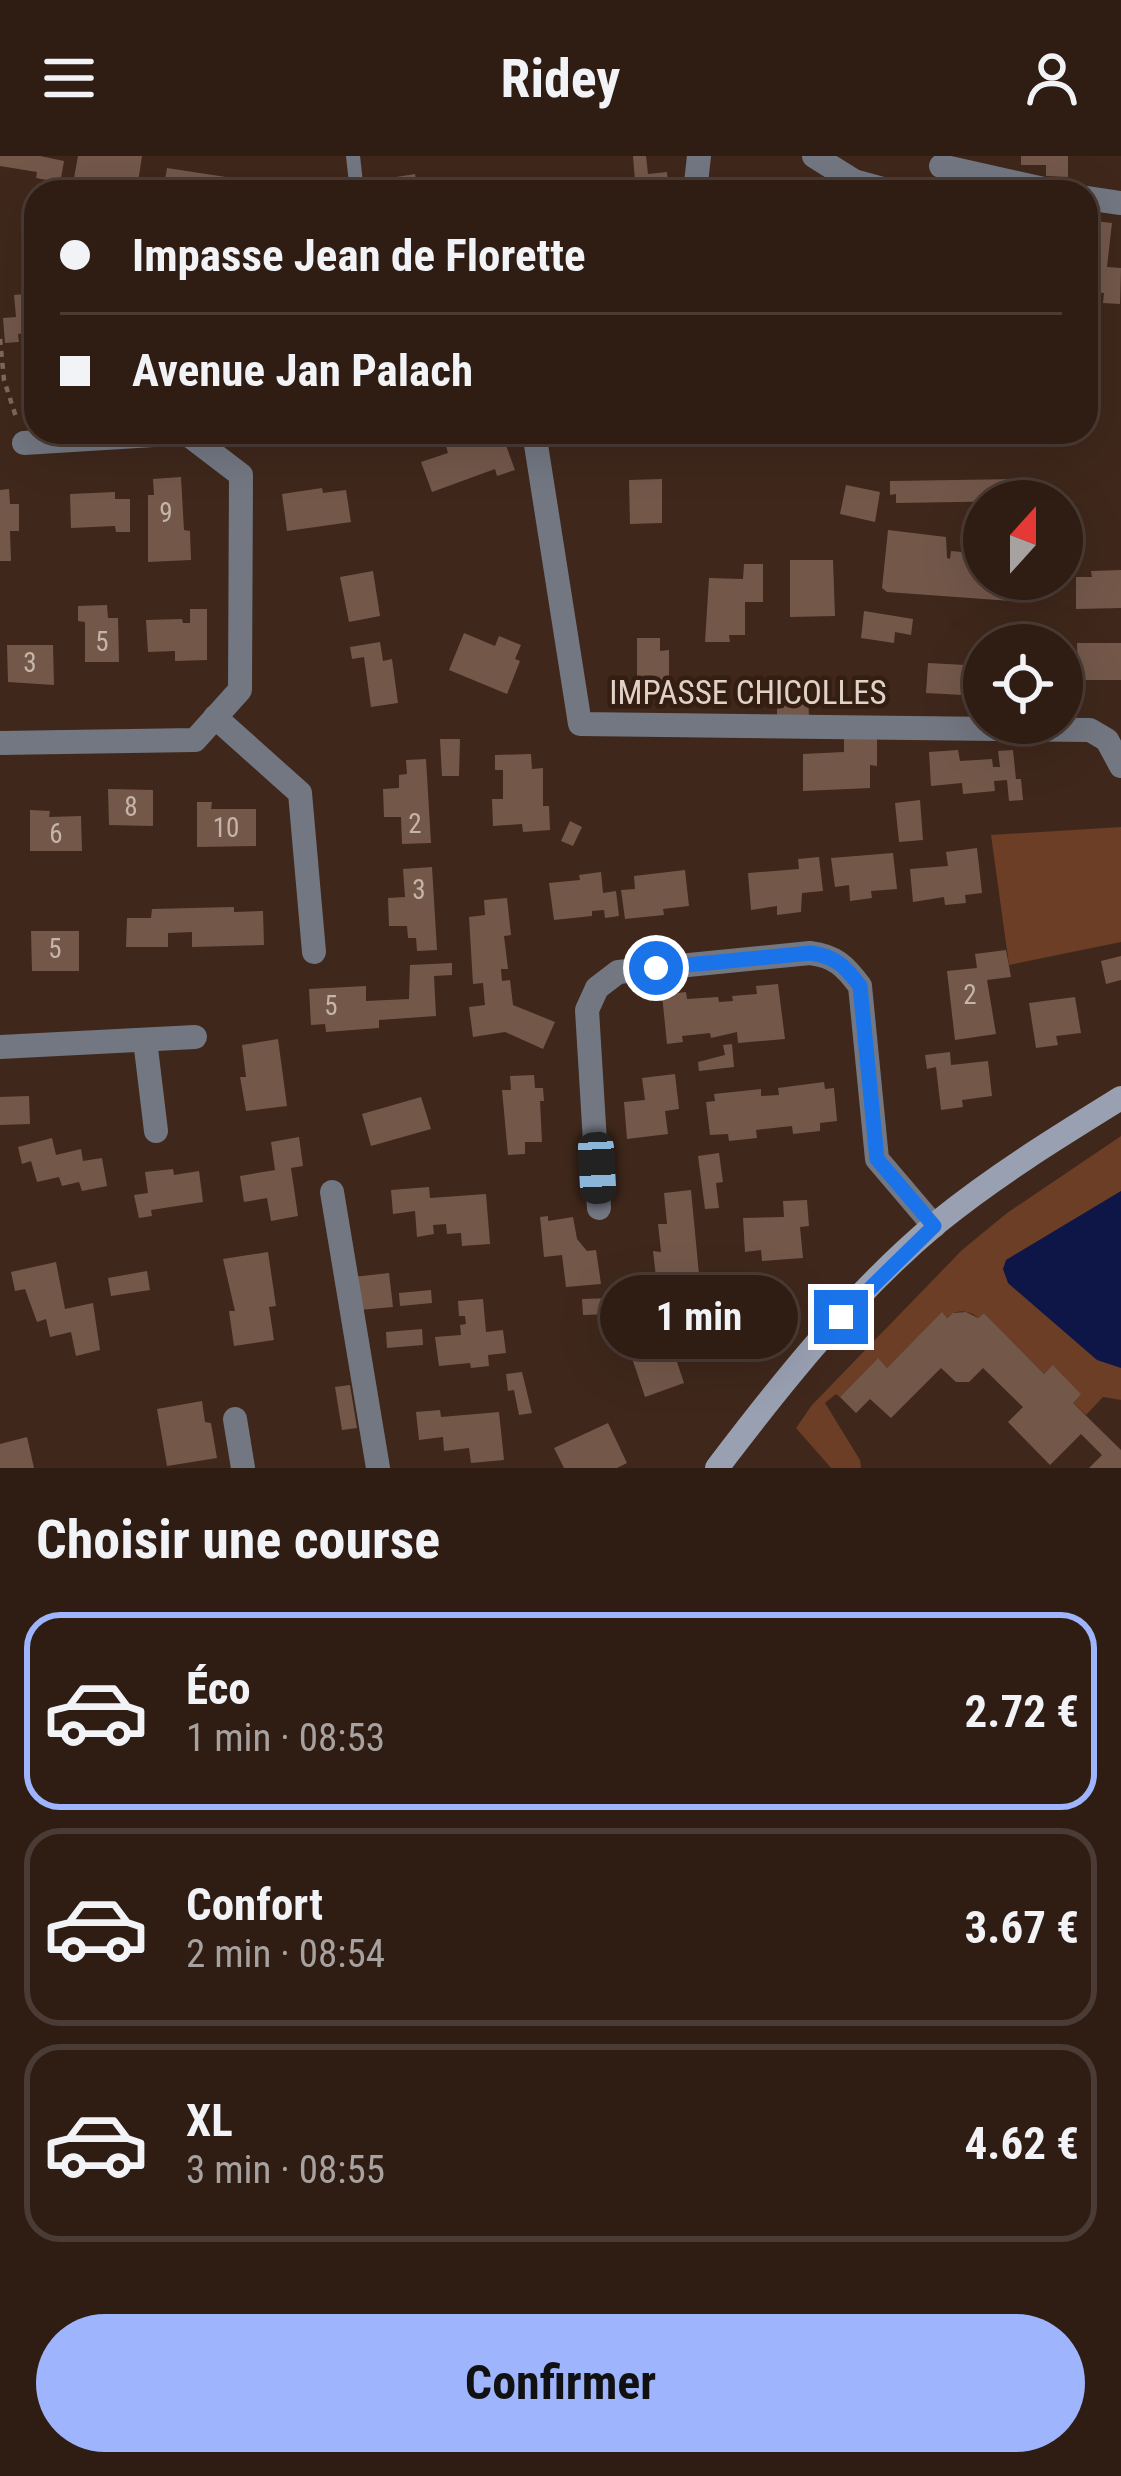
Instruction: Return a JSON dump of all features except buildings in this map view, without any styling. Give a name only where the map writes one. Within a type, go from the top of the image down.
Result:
[{"type":"street","points":[[814,156],[852,180]]},
{"type":"street","points":[[941,166],[1004,180]]},
{"type":"street","points":[[0,742],[194,740],[240,690],[241,475],[200,444]]},
{"type":"street","name":"IMPASSE CHICOLLES","points":[[536,444],[580,724],[1076,728],[1107,740],[1121,766]]},
{"type":"street","points":[[215,717],[300,793],[314,952]]},
{"type":"street","points":[[599,1208],[587,1010],[597,988],[617,972],[810,953],[830,956],[860,986],[877,1159],[934,1226]]},
{"type":"street","points":[[0,1048],[195,1037]]},
{"type":"street","points":[[145,1040],[156,1131]]},
{"type":"street","points":[[717,1468],[841,1317],[934,1226],[1001,1174],[1121,1098]]},
{"type":"street","points":[[332,1192],[378,1468]]},
{"type":"street","points":[[235,1419],[243,1468]]},
{"type":"path","points":[[0,339],[4,380],[24,442]]},
{"type":"shaded area","points":[[1121,827],[1121,942],[1009,965],[991,835]]},
{"type":"shaded area","points":[[1121,1136],[1121,1400],[1103,1397],[1086,1415],[1073,1403],[1080,1393],[1054,1366],[1044,1374],[984,1313],[978,1318],[958,1312],[947,1318],[942,1313],[887,1368],[877,1359],[840,1397],[836,1394],[825,1403],[861,1468],[831,1468],[796,1428],[812,1405],[962,1250],[1007,1213]]},
{"type":"shaded area","points":[[1121,1191],[1121,1368],[1097,1360],[1008,1283],[1003,1269],[1006,1260]]},
{"type":"route","points":[[656,968],[810,953],[830,956],[860,986],[877,1159],[934,1226],[841,1317]]}]
